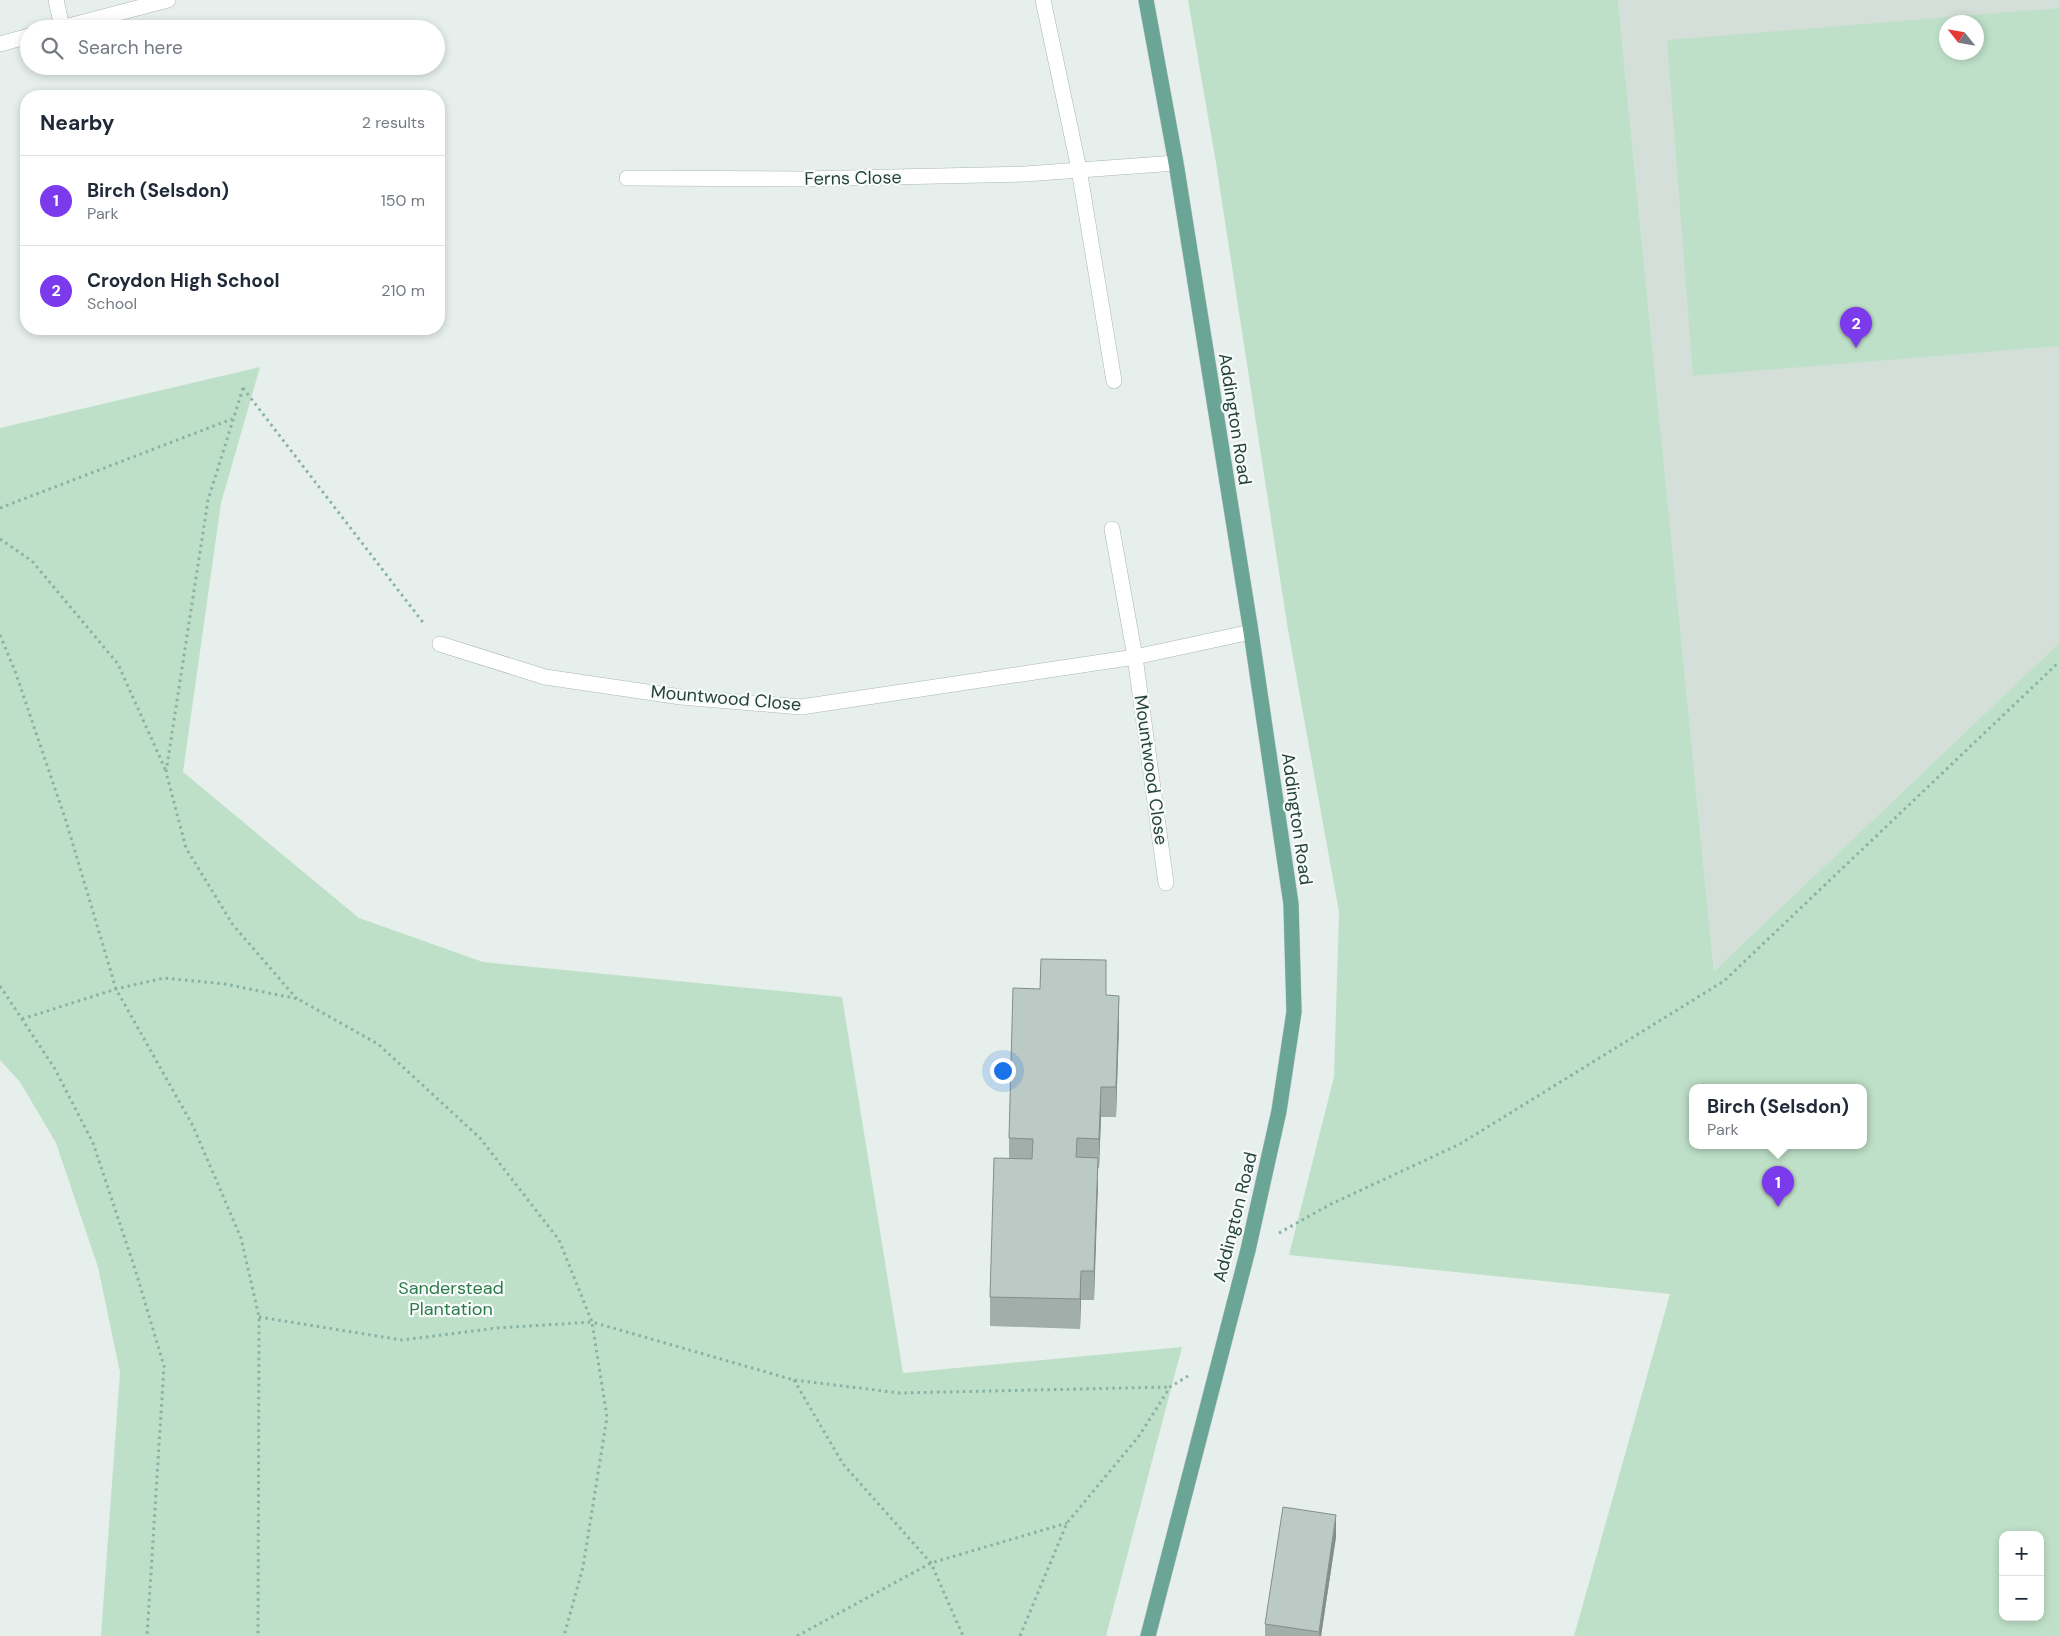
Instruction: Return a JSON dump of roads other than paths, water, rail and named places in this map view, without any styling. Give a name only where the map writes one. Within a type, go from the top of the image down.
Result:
[{"type":"main road","name":"Addington Road","points":[[1146,0],[1176,163],[1291,904],[1294,1012],[1279,1111],[1248,1250],[1148,1636]]},
{"type":"street","points":[[56,0],[59,20]]},
{"type":"street","points":[[91,20],[168,0]]},
{"type":"street","points":[[1043,0],[1079,169],[1114,381]]},
{"type":"street","points":[[0,44],[20,38]]},
{"type":"street","name":"Ferns Close","points":[[627,178],[822,178],[1025,174],[1176,163]]},
{"type":"street","name":"Mountwood Close","points":[[1112,529],[1135,657],[1166,883]]},
{"type":"street","name":"Mountwood Close","points":[[440,644],[545,677],[681,697],[801,707],[1135,657],[1250,632]]},
{"type":"place","name":"Croydon High School","points":[[1856,348]]},
{"type":"place","name":"Birch (Selsdon)","points":[[1778,1207]]},
{"type":"park label","name":"Sanderstead Plantation","points":[[451,1298]]}]
